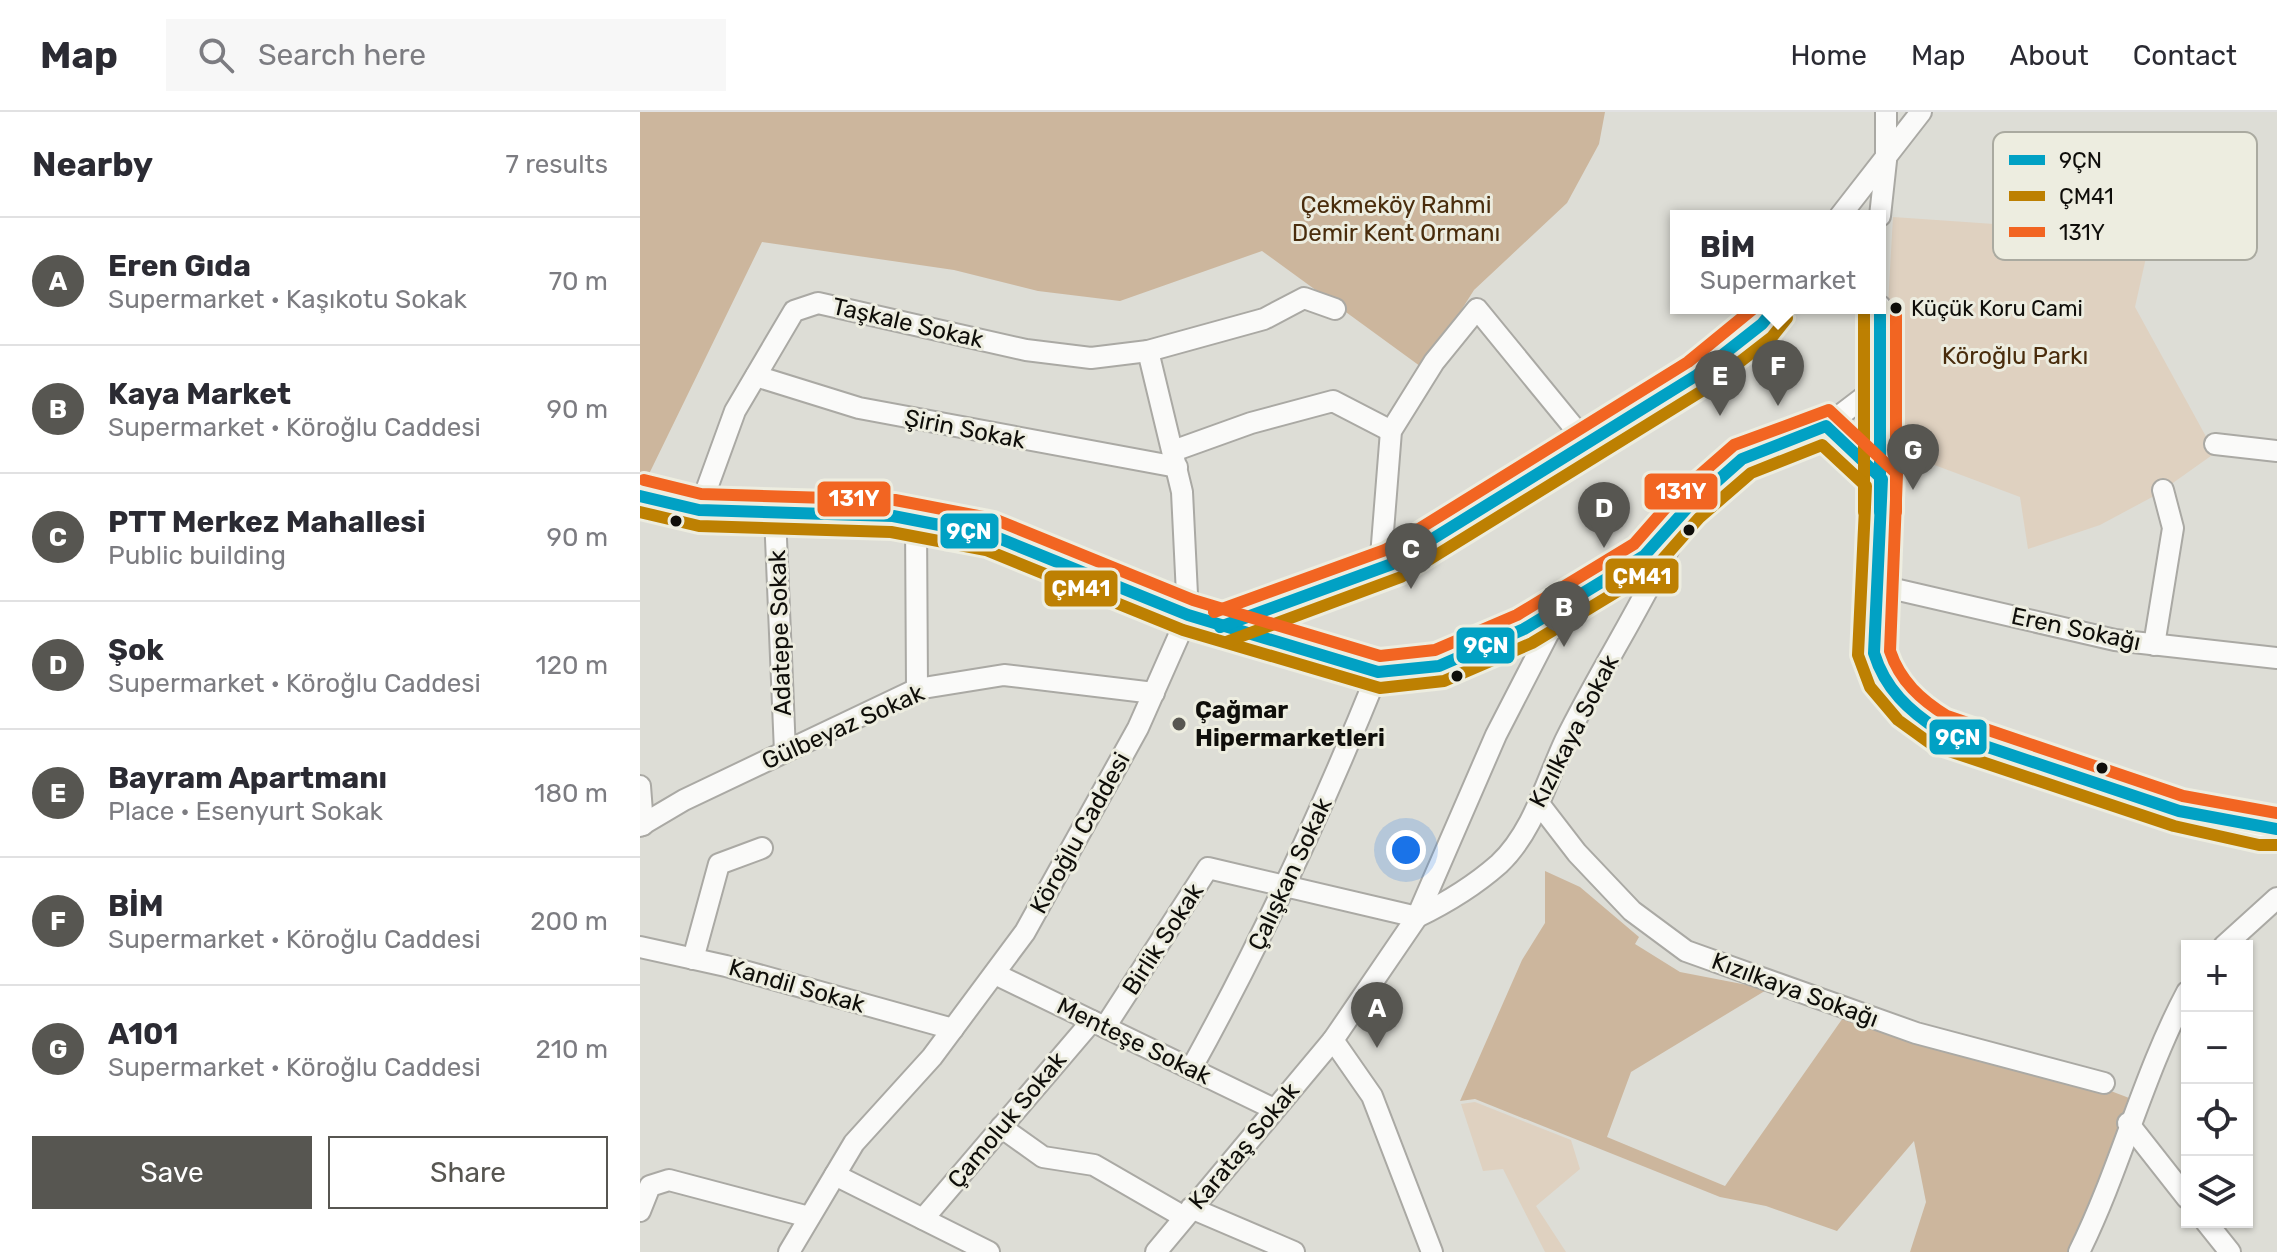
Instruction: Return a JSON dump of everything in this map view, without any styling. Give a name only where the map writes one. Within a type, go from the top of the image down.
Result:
[{"type":"street","points":[[1881,210],[1886,161],[1886,112]]},
{"type":"street","points":[[1845,210],[1921,112]]},
{"type":"street","name":"Taşkale Sokak","points":[[699,510],[735,411],[794,311],[818,303],[1026,350],[1091,358],[1148,351],[1264,319],[1304,298],[1335,309]]},
{"type":"street","points":[[1380,569],[1391,431],[1434,362],[1477,309],[1585,441]]},
{"type":"street","points":[[1220,627],[1380,569],[1697,375],[1762,324],[1770,314]]},
{"type":"street","points":[[1880,314],[1882,479],[1873,627],[1877,667],[1914,715],[1940,731],[2179,811],[2277,829]]},
{"type":"street","name":"Köroğlu Caddesi","points":[[789,1252],[854,1143],[953,1029],[1025,932],[1138,728],[1188,615],[1182,492],[1148,351]]},
{"type":"street","name":"Şirin Sokak","points":[[756,376],[859,408],[1175,459]]},
{"type":"street","points":[[640,496],[699,510],[775,515],[893,516],[991,535],[1220,627],[1378,672],[1439,666],[1524,629],[1644,556],[1688,507],[1742,459],[1826,426],[1881,384]]},
{"type":"street","points":[[1175,459],[1251,423],[1333,401],[1391,431]]},
{"type":"street","points":[[1826,426],[1882,479]]},
{"type":"street","points":[[2215,444],[2277,451]]},
{"type":"street","points":[[2154,645],[2173,528],[2163,490]]},
{"type":"street","name":"Kızılkaya Sokak","points":[[1417,917],[1447,903],[1500,863],[1540,805],[1565,742],[1654,581],[1688,507]]},
{"type":"street","name":"Adatepe Sokak","points":[[775,515],[785,752]]},
{"type":"street","points":[[916,521],[917,689]]},
{"type":"street","name":"Eren Sokağı","points":[[1877,585],[2115,640],[2277,658]]},
{"type":"street","points":[[1432,1252],[1372,1096],[1333,1040],[1417,917],[1496,735],[1563,605]]},
{"type":"street","name":"Çalışkan Sokak","points":[[1191,1069],[1245,972],[1286,885],[1378,672]]},
{"type":"street","name":"Gülbeyaz Sokak","points":[[642,826],[684,800],[917,689],[1004,675],[1154,693]]},
{"type":"street","points":[[640,786],[642,826]]},
{"type":"street","name":"Kızılkaya Sokağı","points":[[1540,805],[1577,853],[1632,911],[1686,951],[1916,1033],[2104,1083]]},
{"type":"street","points":[[693,959],[719,864],[762,848]]},
{"type":"street","name":"Birlik Sokak","points":[[1098,1024],[1208,868],[1417,917]]},
{"type":"street","points":[[2231,940],[2277,898]]},
{"type":"street","name":"Kandil Sokak","points":[[640,947],[953,1029]]},
{"type":"street","name":"Menteşe Sokak","points":[[995,974],[1274,1109]]},
{"type":"street","points":[[2101,1252],[2083,1244],[2162,1039],[2181,1003]]},
{"type":"street","name":"Çamoluk Sokak","points":[[923,1219],[1001,1127],[1098,1024]]},
{"type":"street","name":"Karataş Sokak","points":[[1156,1252],[1333,1040]]},
{"type":"street","points":[[2128,1123],[2181,1190]]},
{"type":"street","points":[[1001,1127],[1043,1157],[1094,1165],[1188,1212],[1294,1252]]},
{"type":"street","points":[[640,1174],[809,1217]]},
{"type":"street","points":[[835,1175],[989,1252]]},
{"type":"street","points":[[640,1211],[650,1186],[669,1180]]},
{"type":"street","points":[[2211,1228],[2230,1252]]},
{"type":"green space","name":"Çekmeköy Rahmi Demir Kent Ormanı","points":[[640,112],[1605,112],[1599,144],[1567,203],[1474,290],[1424,369],[1262,251],[1120,301],[1038,291],[954,270],[762,242],[649,474],[640,472]]},
{"type":"green space","name":"Köroğlu Parkı","points":[[1893,217],[1993,224],[1993,260],[2145,260],[2135,307],[2215,453],[2156,495],[2100,525],[2028,549],[2020,497],[1889,448],[1886,339]]},
{"type":"green space","points":[[1545,871],[1580,887],[1639,937],[1635,944],[1680,972],[1768,989],[1631,1072],[1607,1137],[1725,1186],[1845,1015],[2061,1072],[2137,1101],[2087,1236],[2067,1252],[1910,1252],[1926,1202],[1914,1141],[1837,1231],[1766,1206],[1720,1197],[1475,1099],[1460,1101],[1522,960],[1545,923]]},
{"type":"green space","points":[[1475,1102],[1571,1140],[1580,1169],[1536,1206],[1566,1252],[1545,1252],[1503,1169],[1483,1171],[1461,1104]]},
{"type":"transit line","name":"131Y","points":[[1896,306],[1896,512]]},
{"type":"transit line","name":"131Y","points":[[1214,612],[1385,550],[1688,362],[1747,314]]},
{"type":"transit line","name":"9ÇN","points":[[1220,627],[1392,564],[1697,375],[1762,324],[1770,314]]},
{"type":"transit line","name":"ÇM41","points":[[1864,314],[1864,512]]},
{"type":"transit line","name":"9ÇN","points":[[1880,314],[1880,512]]},
{"type":"transit line","name":"ÇM41","points":[[1226,642],[1401,577],[1705,389],[1772,337],[1787,318]]},
{"type":"transit line","name":"131Y","points":[[644,480],[701,494],[895,500],[994,519],[1193,600],[1380,656],[1435,650],[1517,615],[1634,544],[1677,495],[1734,445],[1829,410],[1897,474],[1890,651],[1899,672],[1920,696],[1947,716],[2183,796],[2277,813]]},
{"type":"transit line","name":"9ÇN","points":[[640,496],[699,510],[893,516],[991,535],[1188,615],[1378,672],[1439,666],[1524,629],[1644,556],[1688,507],[1742,459],[1826,426],[1882,479],[1874,653],[1885,678],[1908,707],[1940,731],[2179,811],[2277,829]]},
{"type":"transit line","name":"ÇM41","points":[[640,512],[699,526],[891,532],[986,550],[1183,630],[1380,688],[1444,681],[1532,643],[1654,569],[1699,518],[1751,473],[1822,445],[1866,486],[1858,655],[1870,687],[1898,720],[1934,746],[2174,826],[2259,845],[2277,845]]},
{"type":"place","name":"Küçük Koru Cami","points":[[1896,308]]},
{"type":"place","name":"BİM","points":[[1778,406]]},
{"type":"place","name":"Bayram Apartmanı","points":[[1720,416]]},
{"type":"place","name":"A101","points":[[1913,490]]},
{"type":"place","name":"Şok","points":[[1604,548]]},
{"type":"place","name":"PTT Merkez Mahallesi","points":[[1411,589]]},
{"type":"place","name":"Kaya Market","points":[[1564,647]]},
{"type":"place","name":"Çağmar Hipermarketleri","points":[[1179,724]]},
{"type":"place","name":"Eren Gıda","points":[[1377,1048]]}]
